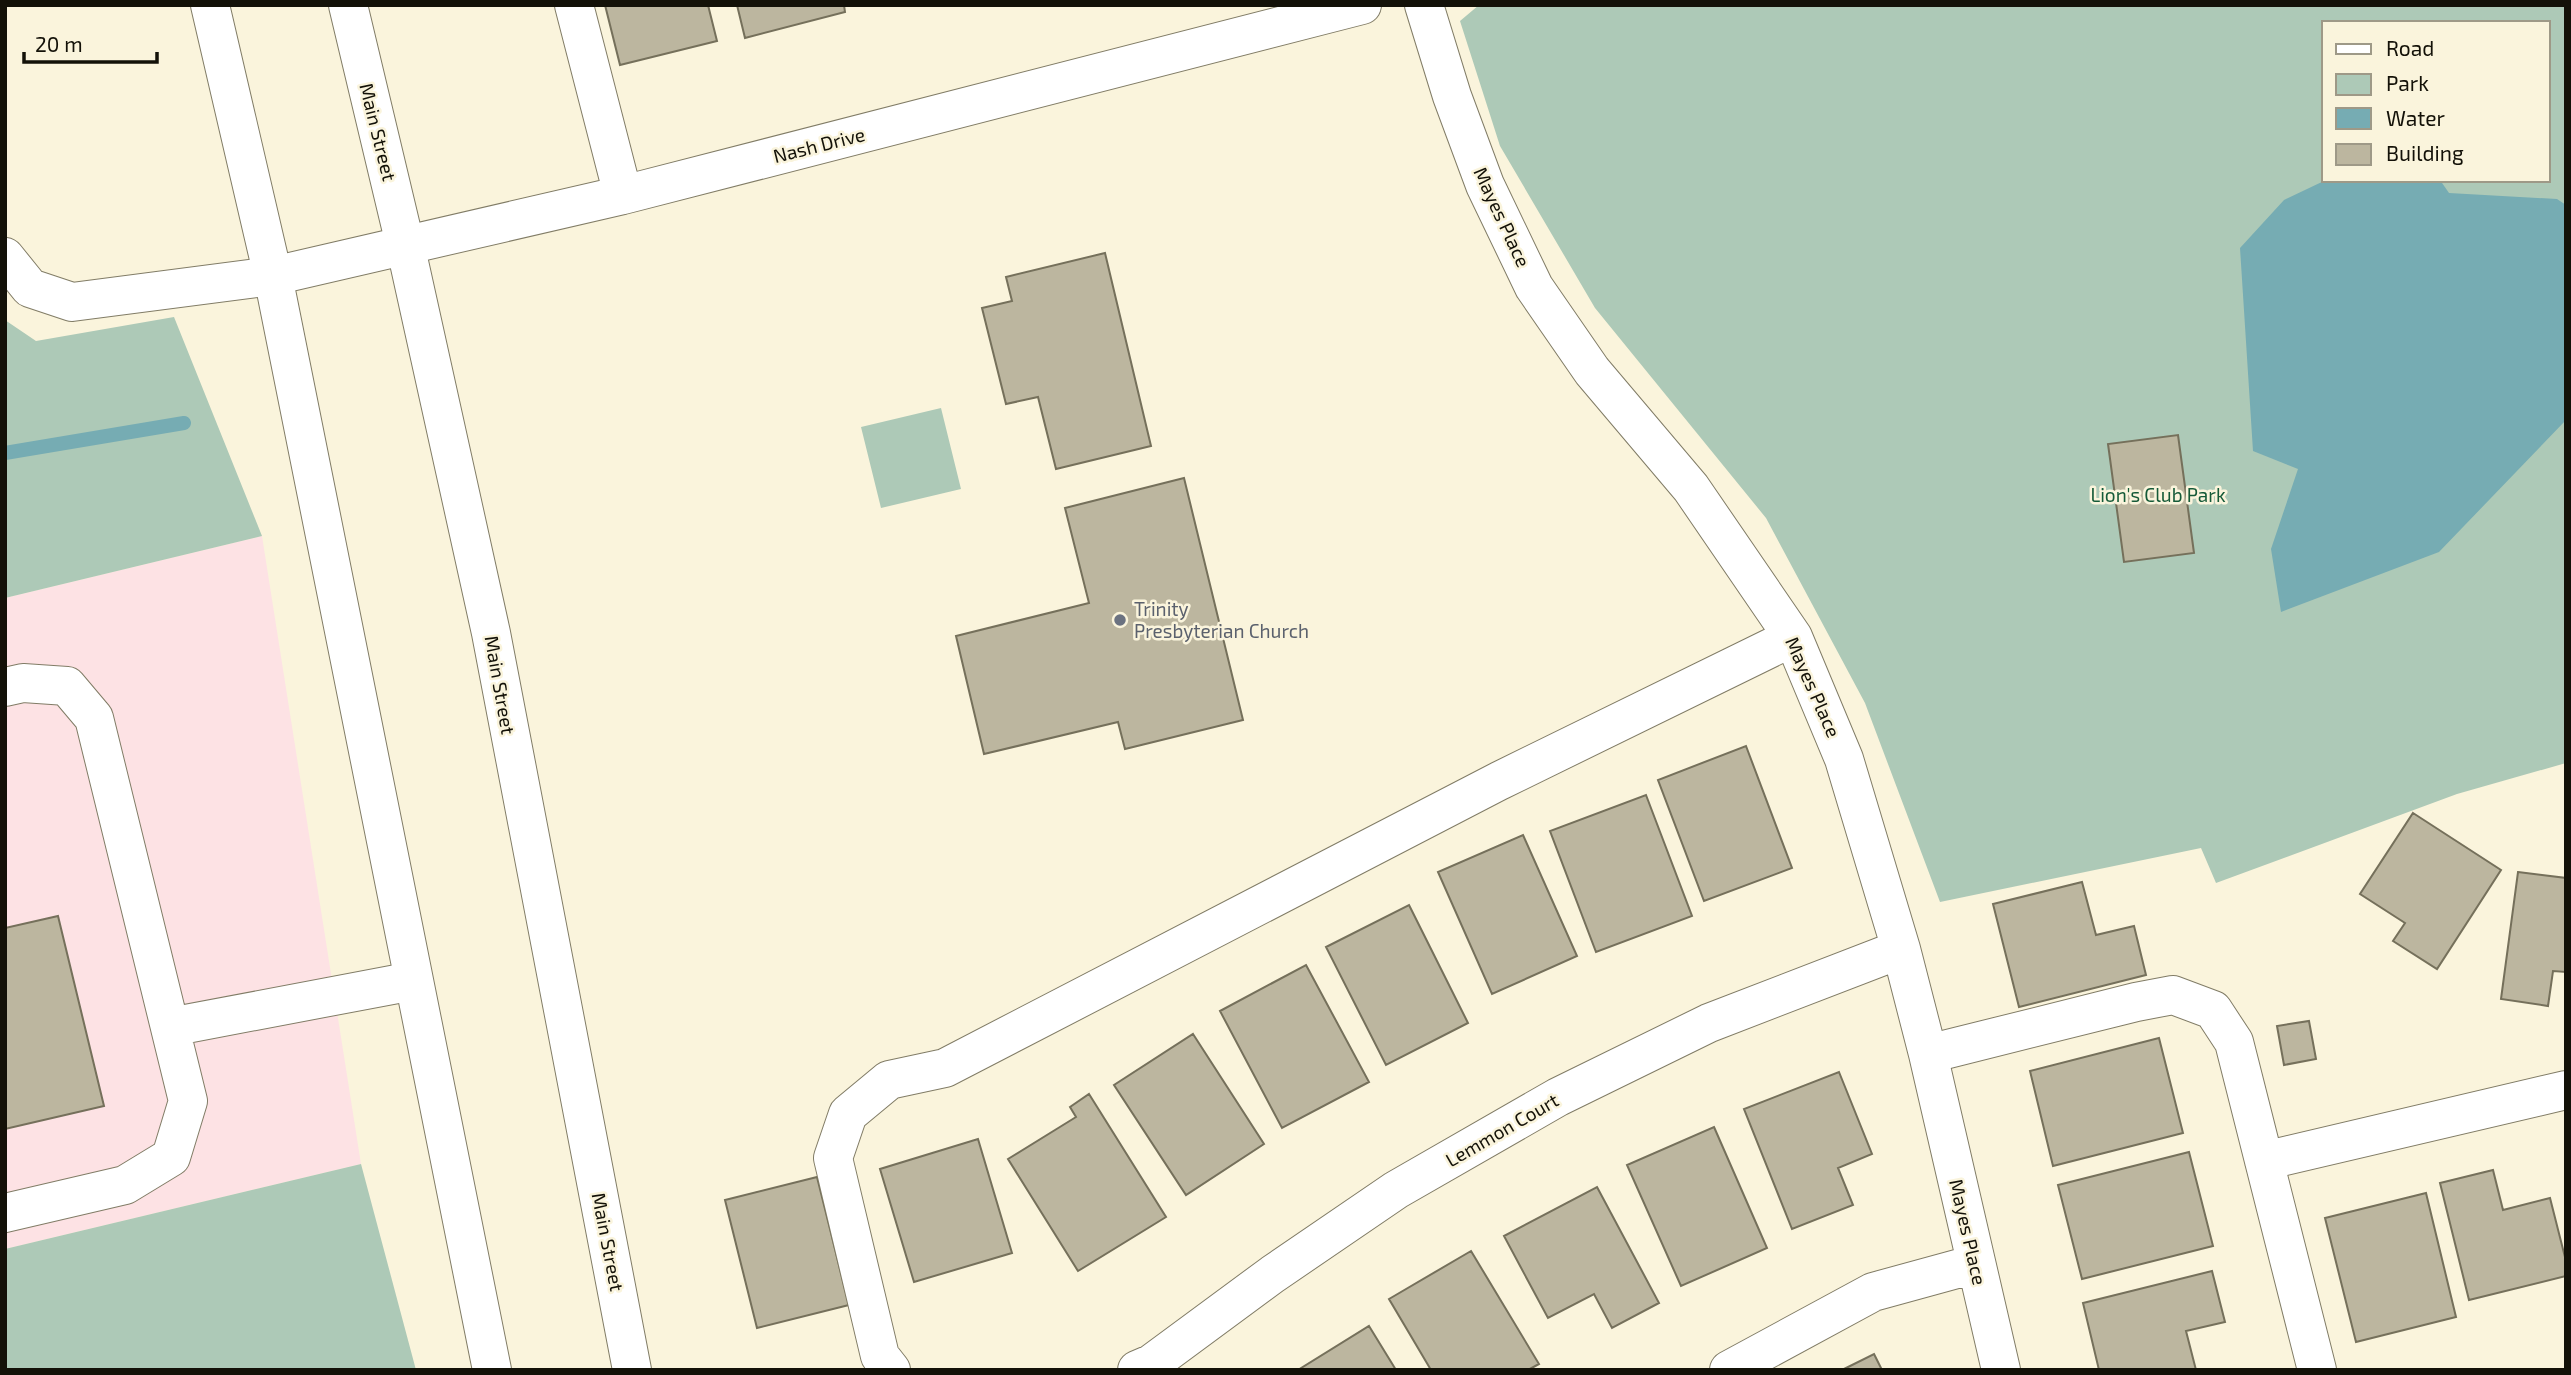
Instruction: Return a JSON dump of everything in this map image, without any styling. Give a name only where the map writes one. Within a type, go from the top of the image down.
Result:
[{"type":"street","points":[[210,5],[273,276],[492,1370]]},
{"type":"street","name":"Main Street","points":[[348,5],[405,244],[491,633],[632,1370]]},
{"type":"street","points":[[574,5],[623,195]]},
{"type":"street","name":"Nash Drive","points":[[18,291],[72,302],[273,276],[623,195],[1362,5]]},
{"type":"street","name":"Mayes Place","points":[[1424,5],[1452,96],[1485,185],[1534,287],[1592,371],[1691,488],[1793,637],[1844,759],[1900,949],[1928,1054],[2001,1370]]},
{"type":"street","points":[[5,257],[18,291]]},
{"type":"street","points":[[891,1370],[880,1356],[833,1158],[848,1114],[889,1080],[945,1068],[1499,780],[1793,637]]},
{"type":"street","points":[[5,687],[23,683],[67,686],[94,718],[188,1101],[171,1157],[125,1185],[5,1213]]},
{"type":"street","name":"Lemmon Court","points":[[1137,1370],[1150,1364],[1273,1274],[1396,1190],[1558,1097],[1709,1023],[1900,949]]},
{"type":"street","points":[[170,1027],[413,981]]},
{"type":"street","points":[[1928,1054],[2173,995],[2213,1010],[2234,1042],[2317,1370]]},
{"type":"street","points":[[2264,1161],[2566,1090]]},
{"type":"street","points":[[1730,1370],[1873,1292],[1975,1264]]},
{"type":"shaded area","points":[[262,536],[361,1164],[5,1249],[5,598]]},
{"type":"green space","name":"Lion's Club Park","points":[[1479,5],[2566,5],[2566,763],[2457,794],[2216,883],[2201,848],[1940,902],[1865,703],[1766,518],[1595,308],[1500,146],[1460,21]]},
{"type":"green space","points":[[174,317],[262,536],[5,598],[5,320],[36,341]]},
{"type":"green space","points":[[941,408],[961,489],[881,508],[861,427]]},
{"type":"green space","points":[[361,1164],[416,1370],[5,1370],[5,1249]]},
{"type":"water","points":[[2322,182],[2441,182],[2449,193],[2557,199],[2566,205],[2566,420],[2439,552],[2281,612],[2271,549],[2298,469],[2253,451],[2240,248],[2284,200]]},
{"type":"building","points":[[605,5],[708,5],[717,41],[620,65]]},
{"type":"building","points":[[737,5],[844,5],[845,12],[745,38]]},
{"type":"building","points":[[1105,253],[1151,446],[1056,469],[1038,397],[1006,404],[982,308],[1012,301],[1006,277]]},
{"type":"building","points":[[2178,435],[2194,553],[2124,562],[2108,444]]},
{"type":"building","name":"Trinity Presbyterian Church","points":[[1184,478],[1243,720],[1125,749],[1118,722],[984,754],[956,636],[1089,603],[1065,508]]},
{"type":"building","points":[[1746,746],[1792,868],[1704,901],[1658,780]]},
{"type":"building","points":[[1646,795],[1692,916],[1596,952],[1550,831]]},
{"type":"building","points":[[2413,813],[2501,870],[2437,969],[2393,941],[2405,923],[2360,894]]},
{"type":"building","points":[[1523,835],[1577,956],[1492,994],[1438,872]]},
{"type":"building","points":[[2518,872],[2566,878],[2566,972],[2553,971],[2548,1006],[2501,999]]},
{"type":"building","points":[[2082,882],[2096,935],[2134,926],[2146,975],[2019,1007],[1993,904]]},
{"type":"building","points":[[1409,905],[1468,1023],[1386,1065],[1326,947]]},
{"type":"building","points":[[58,916],[104,1106],[5,1129],[5,928]]},
{"type":"building","points":[[1306,965],[1369,1082],[1282,1128],[1220,1011]]},
{"type":"building","points":[[2309,1021],[2316,1059],[2284,1065],[2277,1026]]},
{"type":"building","points":[[1193,1034],[1264,1144],[1186,1195],[1114,1085]]},
{"type":"building","points":[[2159,1038],[2183,1133],[2053,1166],[2030,1071]]},
{"type":"building","points":[[1839,1072],[1872,1154],[1838,1168],[1853,1205],[1792,1229],[1744,1109]]},
{"type":"building","points":[[1089,1094],[1166,1217],[1078,1271],[1008,1159],[1076,1117],[1070,1107]]},
{"type":"building","points":[[1714,1127],[1767,1248],[1681,1286],[1627,1165]]},
{"type":"building","points":[[978,1139],[1012,1253],[914,1282],[880,1169]]},
{"type":"building","points":[[2189,1152],[2213,1246],[2082,1279],[2058,1185]]},
{"type":"building","points":[[2493,1170],[2503,1210],[2550,1198],[2566,1261],[2566,1276],[2469,1300],[2440,1183]]},
{"type":"building","points":[[817,1177],[849,1305],[757,1328],[725,1200]]},
{"type":"building","points":[[1597,1187],[1659,1303],[1612,1328],[1594,1294],[1548,1318],[1504,1236]]},
{"type":"building","points":[[2426,1193],[2456,1317],[2356,1342],[2325,1218]]},
{"type":"building","points":[[1471,1251],[1539,1364],[1528,1370],[1431,1370],[1389,1299]]},
{"type":"building","points":[[2212,1271],[2225,1322],[2186,1331],[2196,1370],[2099,1370],[2083,1303]]},
{"type":"building","points":[[1369,1326],[1396,1370],[1298,1370]]},
{"type":"building","points":[[1874,1354],[1882,1370],[1842,1370]]},
{"type":"waterway","points":[[5,453],[184,423]]},
{"type":"place","name":"Trinity Presbyterian Church","points":[[1120,620]]}]
